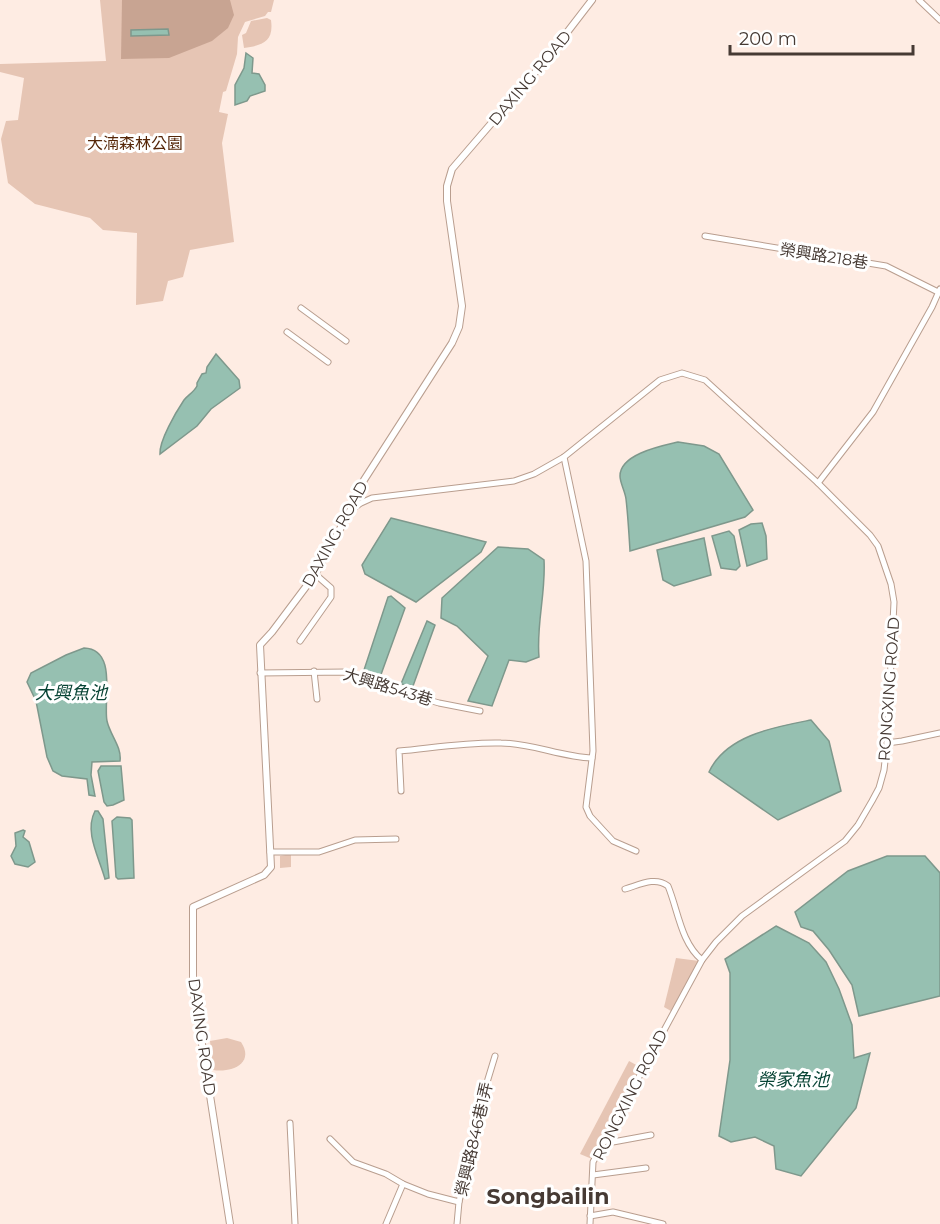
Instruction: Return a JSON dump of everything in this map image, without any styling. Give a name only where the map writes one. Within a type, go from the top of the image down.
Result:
[{"type":"street","name":"DAXING ROAD","points":[[230,1224],[193,986],[193,907],[264,875],[271,867],[260,645],[315,574],[350,511],[364,480],[452,343],[459,327],[462,314],[461,298],[447,201],[447,186],[452,168],[545,61],[592,0]]},
{"type":"street","points":[[922,3],[940,20]]},
{"type":"street","name":"榮興路218巷","points":[[705,236],[886,266],[939,291]]},
{"type":"street","points":[[818,483],[873,412],[939,291]]},
{"type":"street","points":[[301,308],[346,341]]},
{"type":"street","points":[[287,332],[328,362]]},
{"type":"street","name":"RONGXING ROAD","points":[[350,511],[372,498],[514,481],[534,474],[564,457],[660,380],[682,373],[705,380],[818,483],[870,535],[878,546],[891,584],[894,602],[887,743],[879,788],[858,825],[845,841],[742,916],[702,960],[593,1162],[590,1224]]},
{"type":"street","points":[[564,457],[586,561],[592,758],[586,807],[590,816],[613,841],[636,851]]},
{"type":"street","points":[[300,641],[331,597],[331,588],[315,574]]},
{"type":"street","points":[[314,671],[317,699]]},
{"type":"street","name":"大興路543巷","points":[[260,673],[346,672],[380,686],[440,703],[480,711]]},
{"type":"street","points":[[887,743],[940,733]]},
{"type":"street","points":[[401,792],[399,751],[501,743],[537,747],[574,757],[592,758]]},
{"type":"street","points":[[270,852],[319,852],[355,840],[396,839]]},
{"type":"street","points":[[625,889],[656,880],[669,886],[688,942],[695,954],[702,960]]},
{"type":"street","name":"榮興路846巷1弄","points":[[457,1224],[459,1202],[481,1102],[495,1056]]},
{"type":"street","points":[[290,1123],[295,1224]]},
{"type":"street","points":[[603,1141],[613,1142],[651,1135]]},
{"type":"street","points":[[330,1139],[353,1162],[386,1174],[403,1184],[459,1202]]},
{"type":"street","points":[[593,1175],[645,1168]]},
{"type":"street","points":[[386,1224],[403,1184]]},
{"type":"street","points":[[590,1216],[613,1212],[663,1224]]},
{"type":"green space","name":"大湳森林公園","points":[[100,0],[274,0],[271,12],[245,22],[238,37],[237,54],[226,91],[223,92],[219,112],[228,114],[222,143],[234,242],[190,250],[183,277],[168,281],[163,301],[136,305],[137,233],[103,230],[90,218],[35,204],[8,183],[1,139],[6,121],[18,120],[24,78],[0,72],[0,64],[106,61]]},
{"type":"green space","points":[[267,18],[271,20],[269,38],[262,44],[244,48],[242,35],[246,33],[251,21]]},
{"type":"green space","points":[[291,854],[291,867],[280,868],[280,856]]},
{"type":"green space","points":[[676,958],[699,961],[671,1011],[664,1007]]},
{"type":"green space","points":[[227,1038],[241,1042],[245,1049],[243,1061],[234,1068],[213,1070],[210,1041]]},
{"type":"green space","points":[[629,1061],[640,1067],[592,1159],[580,1154]]},
{"type":"shaded area","points":[[122,0],[230,0],[234,15],[228,28],[212,41],[169,58],[121,59]]},
{"type":"water","points":[[168,29],[169,35],[131,36],[131,30]]},
{"type":"water","points":[[246,53],[253,58],[252,73],[259,74],[265,85],[265,91],[250,96],[247,101],[235,105],[235,85],[244,68]]},
{"type":"water","points":[[216,354],[239,380],[240,388],[211,409],[197,426],[160,454],[162,442],[173,419],[184,400],[196,388],[202,374],[206,373],[207,367]]},
{"type":"water","points":[[678,442],[704,446],[719,454],[753,510],[745,517],[630,551],[626,499],[620,479],[622,468],[643,452]]},
{"type":"water","points":[[391,518],[486,542],[481,552],[416,602],[365,574],[362,565]]},
{"type":"water","points":[[762,523],[766,536],[767,559],[747,566],[739,530],[751,524]]},
{"type":"water","points":[[729,531],[734,536],[740,566],[736,570],[721,568],[712,536]]},
{"type":"water","points":[[704,538],[711,575],[674,586],[663,580],[657,550]]},
{"type":"water","points":[[498,547],[528,549],[544,560],[544,585],[538,645],[539,657],[526,662],[509,660],[492,706],[468,701],[488,656],[457,626],[441,618],[442,598]]},
{"type":"water","points":[[391,596],[405,608],[379,680],[363,673],[388,597]]},
{"type":"water","points":[[427,621],[435,625],[413,686],[401,684]]},
{"type":"water","name":"大興魚池","points":[[84,648],[95,651],[105,666],[107,721],[120,756],[120,761],[92,762],[91,775],[95,796],[89,795],[87,779],[62,776],[53,771],[47,757],[36,701],[27,682],[31,673]]},
{"type":"water","points":[[811,720],[829,741],[841,791],[778,820],[709,772],[717,759],[739,741],[767,730]]},
{"type":"water","points":[[101,766],[121,766],[124,800],[107,806],[104,802],[98,771]]},
{"type":"water","points":[[95,811],[98,811],[103,819],[109,878],[105,879],[92,836],[91,827]]},
{"type":"water","points":[[117,817],[132,820],[134,878],[118,879],[116,877],[112,821]]},
{"type":"water","points":[[25,831],[23,837],[29,842],[35,862],[28,867],[15,864],[11,856],[16,846],[15,833]]},
{"type":"water","points":[[887,856],[925,856],[940,873],[940,996],[859,1016],[852,985],[829,950],[813,931],[801,927],[795,912],[848,871]]},
{"type":"water","name":"榮家魚池","points":[[776,926],[809,943],[826,962],[852,1025],[854,1058],[870,1053],[856,1108],[801,1176],[776,1169],[774,1146],[755,1137],[731,1142],[719,1136],[730,1060],[730,973],[725,959]]},
{"type":"district","name":"Songbailin","points":[[548,1196]]}]
